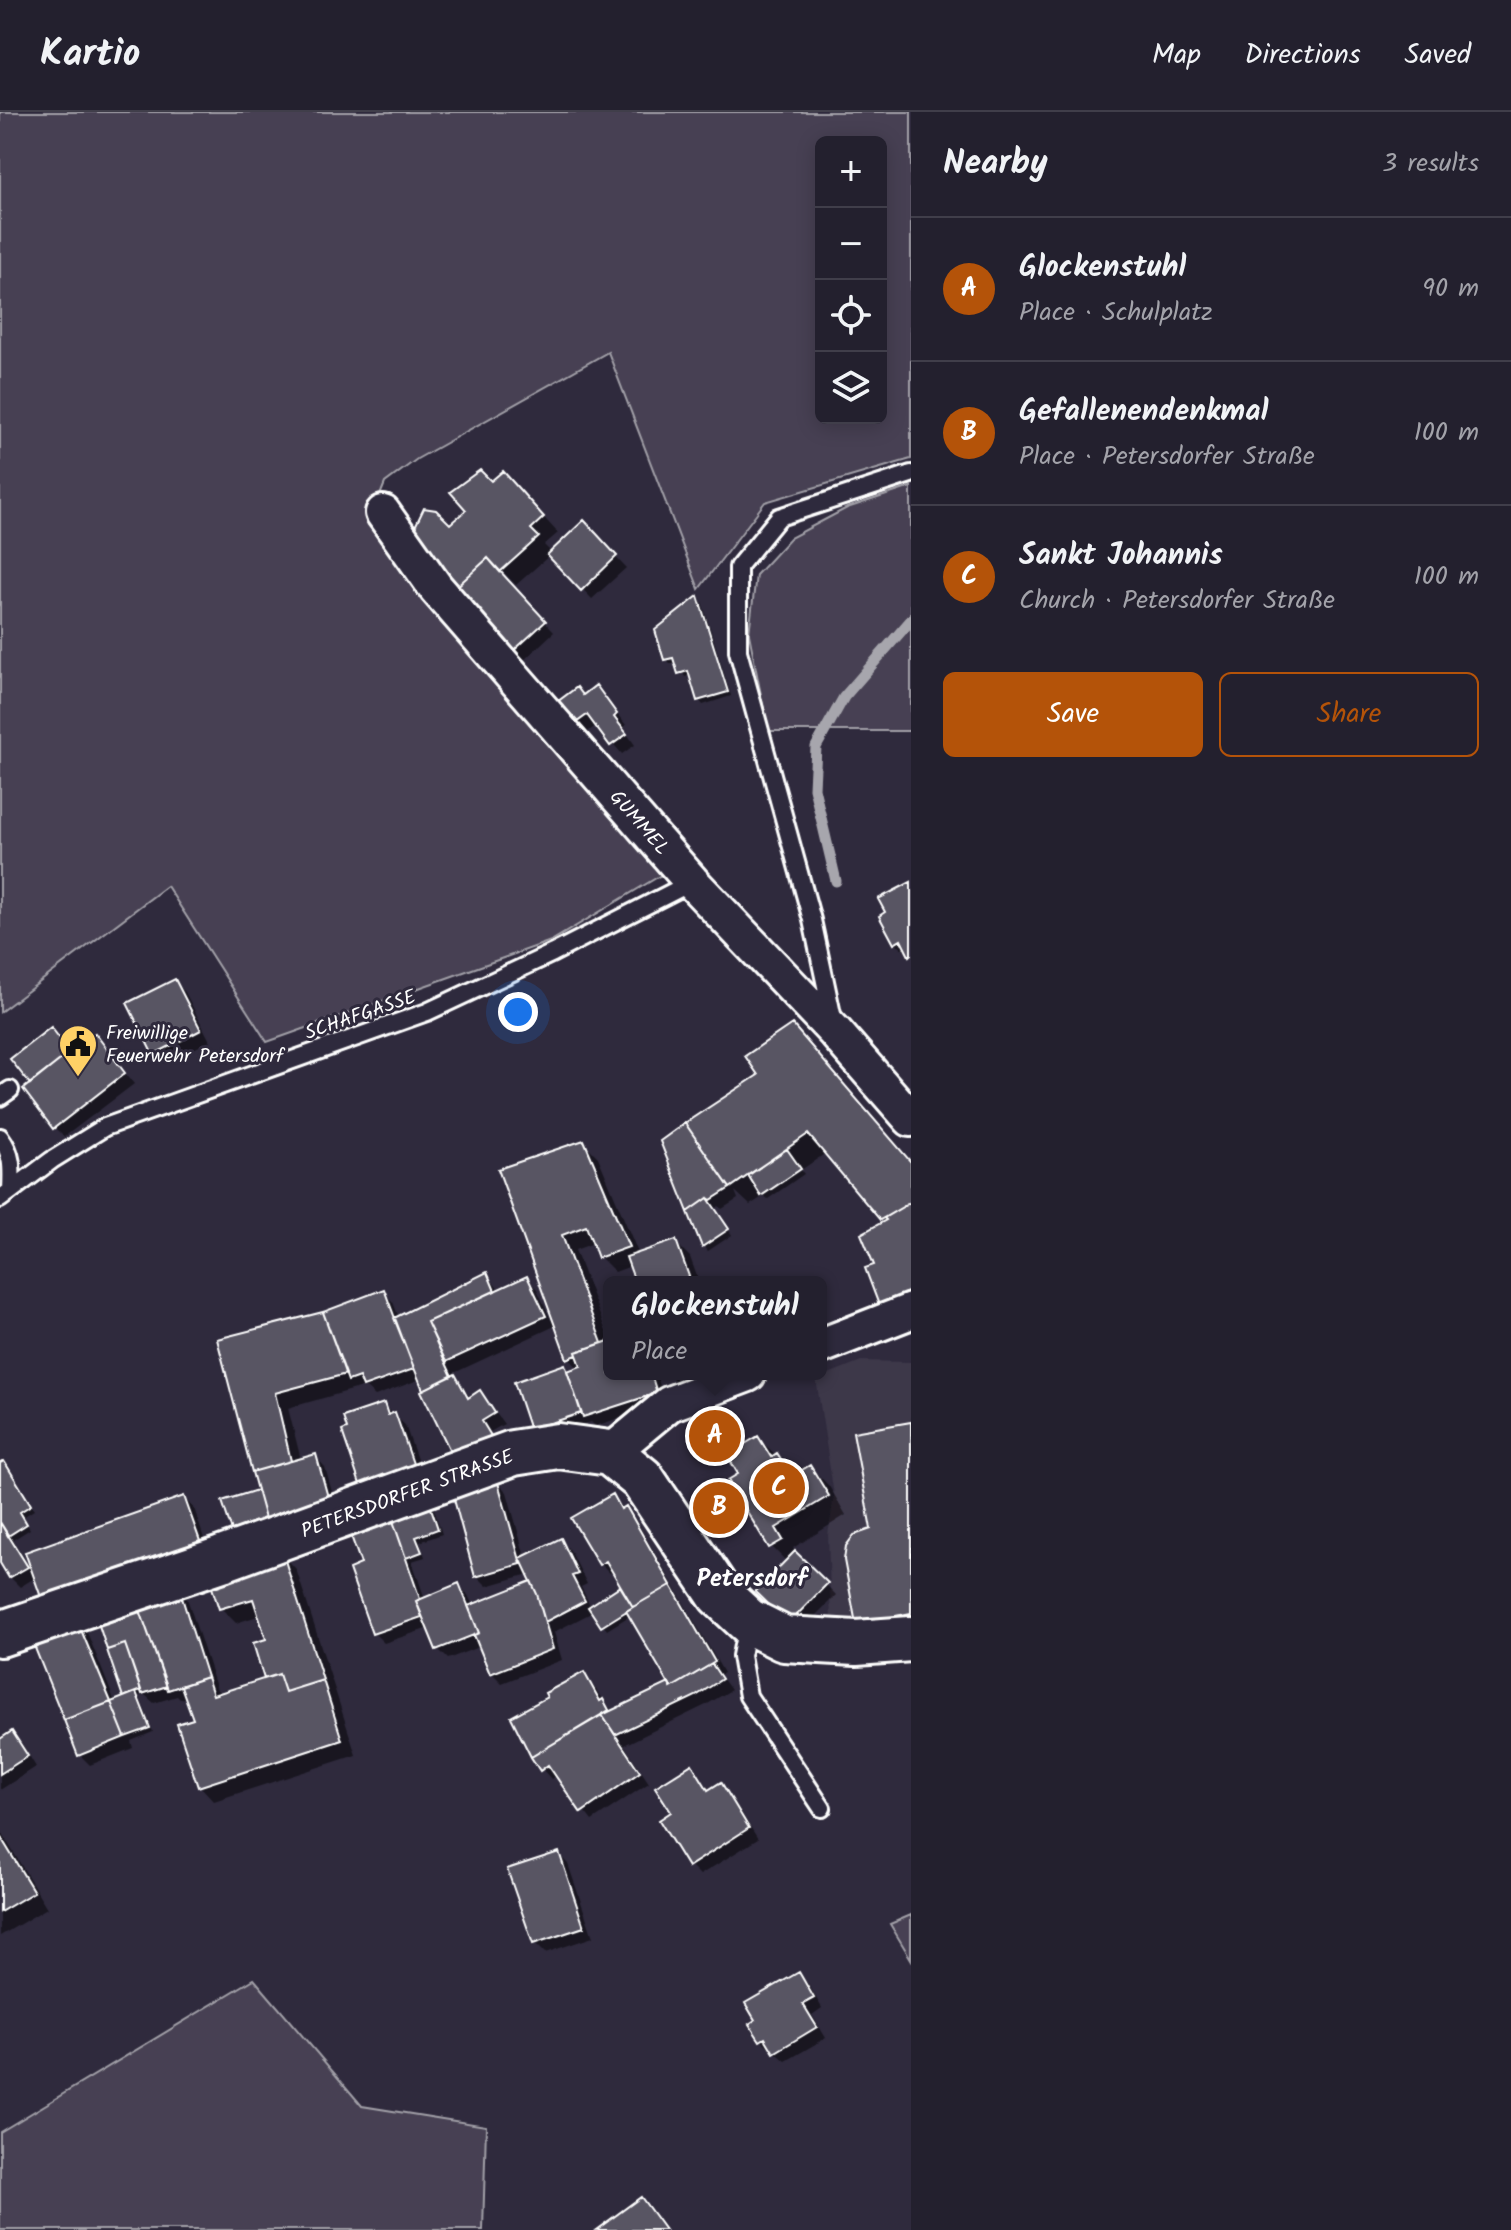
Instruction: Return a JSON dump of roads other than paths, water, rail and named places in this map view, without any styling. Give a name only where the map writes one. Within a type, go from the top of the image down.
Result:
[{"type":"main road","name":"PETERSDORFER STRASSE","points":[[0,1634],[222,1559],[513,1453],[558,1446],[610,1453]]},
{"type":"main road","points":[[610,1453],[642,1479],[720,1595],[748,1621],[784,1639],[856,1643],[911,1639]]},
{"type":"street","name":"GUMMEL","points":[[383,513],[436,588],[692,882],[835,1032],[911,1119]]},
{"type":"street","points":[[827,1344],[911,1311]]},
{"type":"street","points":[[610,1453],[669,1404],[732,1380]]},
{"type":"lane","points":[[835,1032],[812,920],[738,651],[738,567],[779,517],[911,474]]},
{"type":"lane","name":"SCHAFGASSE","points":[[6,1195],[52,1160],[105,1127],[427,1012],[553,953],[692,882]]},
{"type":"lane","points":[[0,1137],[9,1149],[12,1165],[6,1195]]},
{"type":"lane","points":[[748,1621],[741,1656],[748,1696],[822,1808]]},
{"type":"waterway","points":[[836,881],[814,788],[816,747],[844,697],[911,620]]},
{"type":"place","name":"Freiwillige Feuerwehr Petersdorf","points":[[78,1078]]},
{"type":"place","name":"Glockenstuhl","points":[[715,1436]]},
{"type":"place","name":"Sankt Johannis","points":[[779,1488]]},
{"type":"place","name":"Gefallenendenkmal","points":[[719,1508]]},
{"type":"district","name":"Petersdorf","points":[[752,1578]]}]
